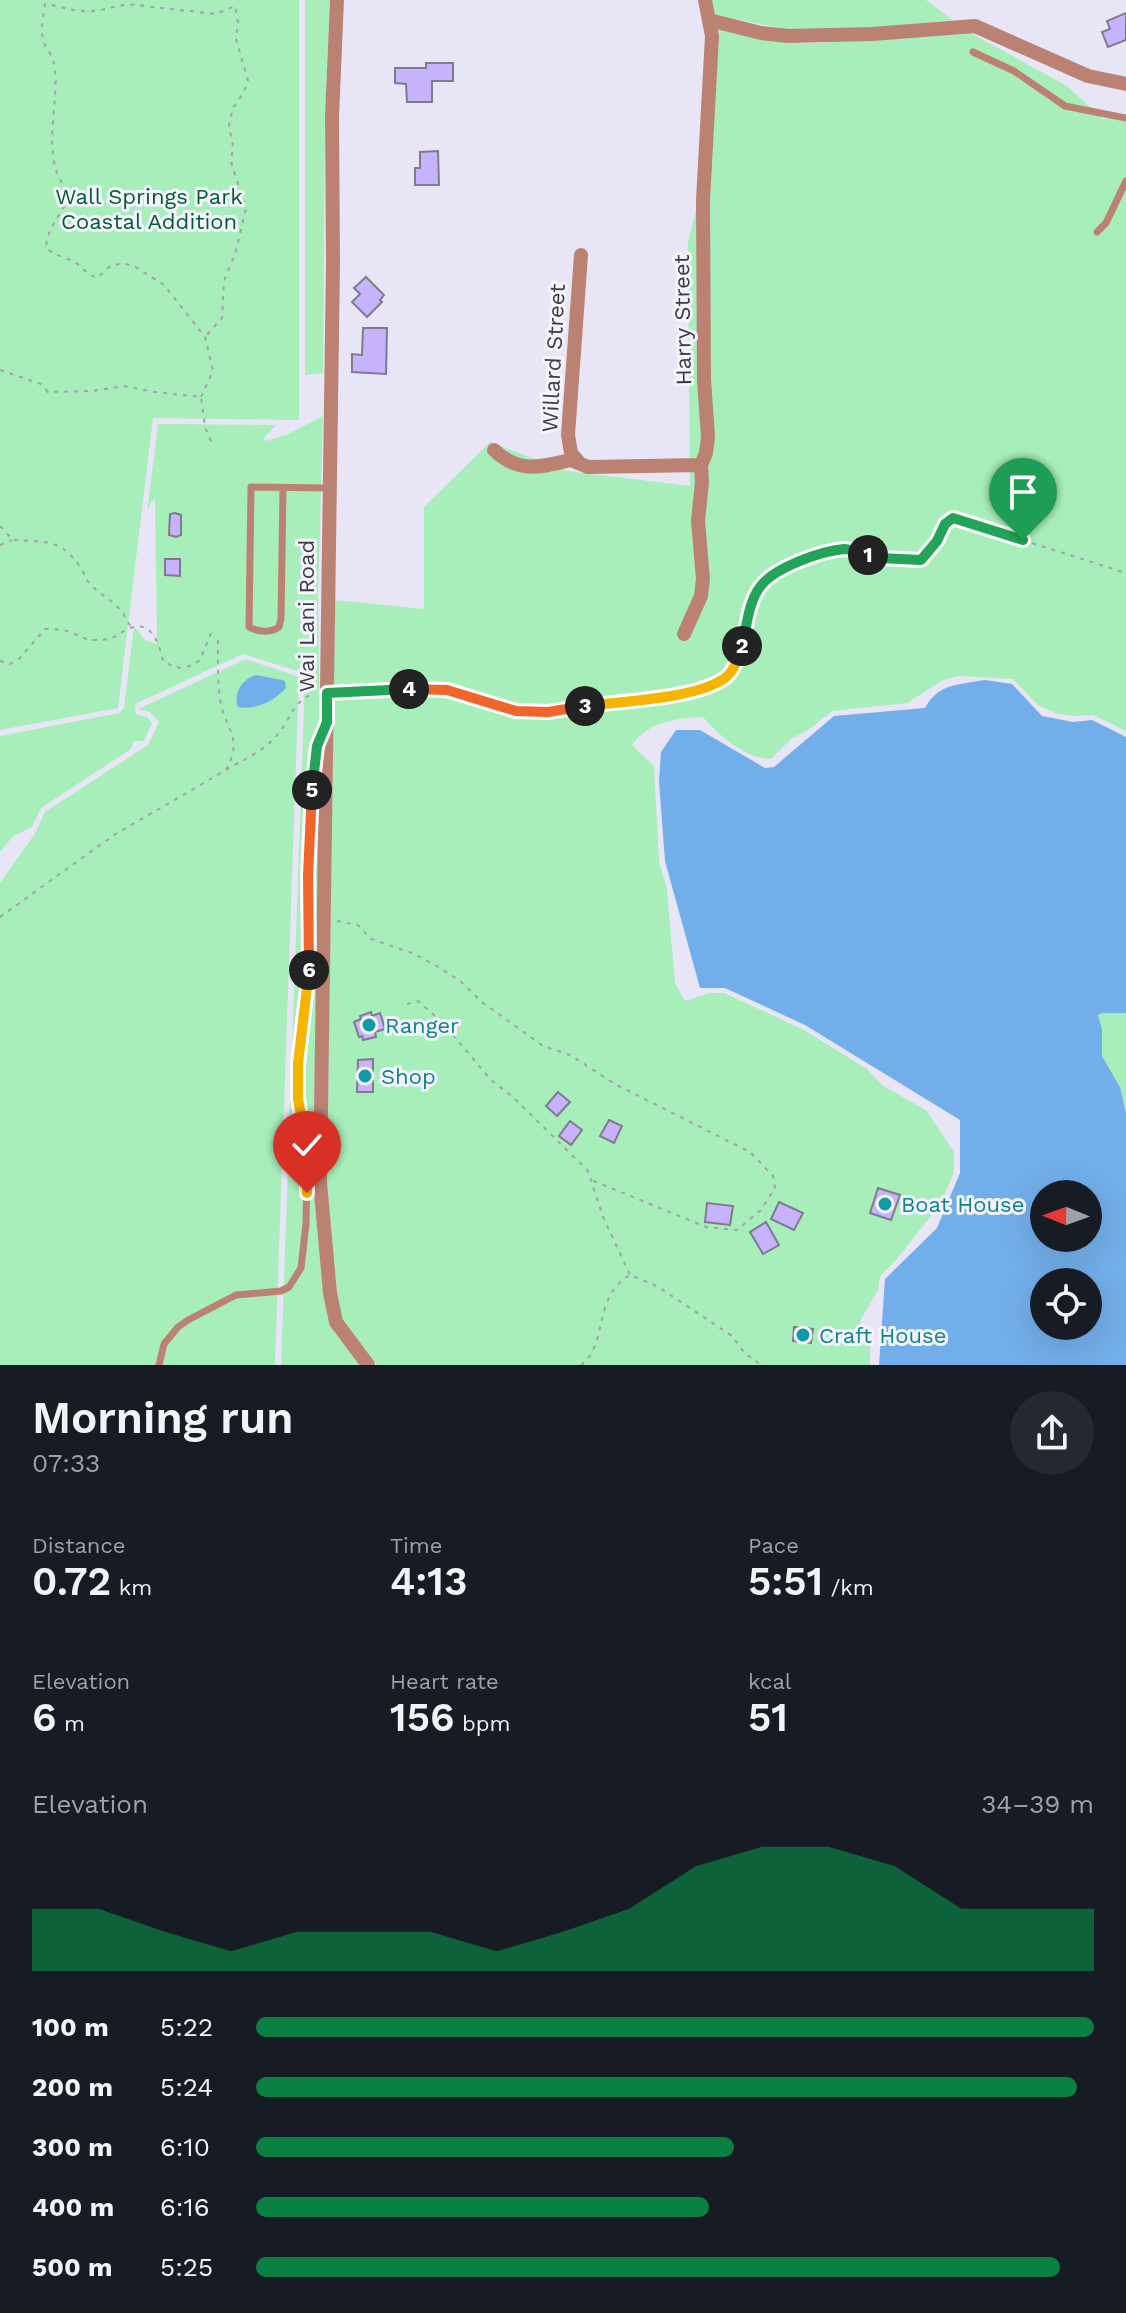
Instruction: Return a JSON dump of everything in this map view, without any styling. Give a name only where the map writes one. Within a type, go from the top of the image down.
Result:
[{"type":"street","name":"Wai Lani Road","points":[[337,0],[332,117],[320,1182],[330,1293],[336,1322],[368,1365]]},
{"type":"street","name":"Harry Street","points":[[684,634],[701,596],[703,579],[697,535],[701,465],[708,437],[704,380],[703,200],[712,48],[705,0]]},
{"type":"street","points":[[709,20],[761,33],[788,36],[872,34],[975,26],[1075,71],[1126,84]]},
{"type":"street","name":"Willard Street","points":[[578,461],[571,453],[568,422],[581,255]]},
{"type":"street","points":[[494,450],[511,464],[526,466],[548,466],[571,460],[588,467],[701,465]]},
{"type":"lane","points":[[973,52],[1014,71],[1065,106],[1126,118]]},
{"type":"lane","points":[[1097,232],[1106,223],[1126,181]]},
{"type":"lane","points":[[283,488],[281,619],[274,631],[255,631],[249,627],[251,487],[328,488]]},
{"type":"lane","points":[[159,1365],[164,1344],[188,1320],[236,1295],[281,1291],[289,1287],[301,1268],[306,1224],[307,1165],[298,1099],[298,1064],[309,983],[308,875],[314,764],[319,737],[327,722]]},
{"type":"path","points":[[205,337],[222,318],[224,281],[236,251],[246,208],[231,162],[233,147],[229,125],[233,108],[248,80],[236,39],[238,22],[235,6],[216,14],[144,6],[134,1],[117,3],[97,11],[79,11],[45,4],[43,36],[45,45],[53,54],[56,72],[53,145],[58,181],[69,192],[66,208],[51,224],[46,248],[56,257],[76,263],[83,272],[97,278],[109,267],[122,263],[134,266],[164,285],[205,337],[213,371],[201,397],[205,427],[212,444]]},
{"type":"path","points":[[0,370],[41,384],[48,392],[92,391],[124,386],[201,397]]},
{"type":"path","points":[[0,917],[114,835],[263,747],[278,735],[302,698],[313,694],[427,688],[447,690],[516,711],[548,712],[703,689],[727,677],[739,659],[751,604],[761,585],[782,569],[825,553],[847,549],[880,558],[921,560],[937,541],[945,524],[953,518],[1126,573]]},
{"type":"path","points":[[0,526],[13,540]]},
{"type":"path","points":[[0,545],[13,540],[57,543],[67,550],[88,584],[112,599],[131,627]]},
{"type":"path","points":[[0,661],[10,664],[19,659],[45,629],[68,631],[89,640],[105,640],[115,639],[131,627],[139,626],[153,634],[160,645],[163,661],[174,668],[191,666],[200,660],[211,633]]},
{"type":"path","points":[[218,634],[220,697],[233,741],[233,756],[226,770]]},
{"type":"path","points":[[324,920],[358,925],[371,939],[412,953],[435,965],[543,1046],[570,1055],[615,1084],[750,1152],[773,1176],[775,1188],[761,1210],[737,1230],[706,1227],[589,1179]]},
{"type":"path","points":[[407,1004],[418,1001],[442,1022],[491,1080],[514,1098],[588,1171],[630,1275],[657,1286],[732,1336],[746,1355],[759,1365]]},
{"type":"path","points":[[581,1365],[593,1349],[608,1298],[619,1281],[630,1275]]},
{"type":"green space","name":"Wall Springs Park Coastal Addition","points":[[0,0],[299,0],[299,420],[153,418],[118,708],[0,730]]},
{"type":"green space","points":[[305,0],[330,0],[325,117],[323,373],[305,375]]},
{"type":"green space","points":[[712,0],[926,0],[953,20],[872,28],[789,30],[715,15]]},
{"type":"green space","points":[[718,29],[788,43],[969,32],[1067,86],[1103,119],[1126,115],[1126,731],[1093,715],[1055,713],[1038,705],[1013,679],[959,676],[943,680],[907,703],[832,711],[807,731],[792,738],[771,759],[742,750],[703,717],[673,720],[654,726],[632,745],[654,766],[659,861],[667,890],[675,983],[685,1001],[710,993],[724,993],[802,1029],[867,1069],[883,1086],[926,1110],[954,1152],[954,1172],[941,1203],[880,1276],[878,1290],[860,1321],[870,1347],[870,1365],[377,1365],[342,1319],[327,1181],[335,600],[424,609],[424,507],[490,442],[567,471],[690,486],[688,242],[699,198],[719,42]]},
{"type":"green space","points":[[323,416],[318,598],[320,730],[313,1182],[323,1293],[329,1323],[359,1365],[281,1365],[305,677],[301,672],[243,654],[135,704],[136,714],[147,717],[152,723],[144,741],[134,741],[131,749],[41,808],[32,827],[13,836],[0,852],[0,736],[119,713],[124,708],[134,626],[145,640],[157,644],[155,499],[147,513],[158,424],[276,425],[263,439],[266,441],[286,435]]},
{"type":"green space","points":[[246,659],[299,677],[275,1365],[0,1365],[0,883],[36,832],[45,812],[148,745],[159,722],[150,712],[138,709]]},
{"type":"green space","points":[[1126,1013],[1126,1113],[1120,1087],[1102,1056],[1102,1029],[1098,1015]]},
{"type":"water","points":[[256,675],[285,681],[286,688],[264,704],[238,707],[240,687]]},
{"type":"water","points":[[985,680],[1012,684],[1042,716],[1073,722],[1092,720],[1126,737],[1126,1013],[1098,1015],[1102,1029],[1102,1056],[1120,1087],[1126,1113],[1126,1365],[879,1365],[885,1279],[937,1228],[960,1173],[960,1120],[805,1025],[725,988],[700,988],[665,861],[659,781],[661,752],[676,730],[700,730],[765,768],[774,767],[834,716],[925,708],[936,694],[958,684]]},
{"type":"building","points":[[1126,13],[1126,40],[1108,47],[1102,32],[1110,29],[1107,21]]},
{"type":"building","points":[[426,63],[453,63],[453,81],[432,81],[432,102],[407,102],[406,84],[395,83],[395,68],[426,68]]},
{"type":"building","points":[[438,151],[439,185],[415,185],[415,168],[420,168],[420,152]]},
{"type":"building","points":[[366,277],[384,295],[380,300],[382,302],[367,317],[352,302],[360,294],[354,288]]},
{"type":"building","points":[[363,328],[387,328],[386,374],[352,372],[352,354],[362,355]]},
{"type":"building","points":[[170,514],[181,515],[181,535],[176,537],[169,535]]},
{"type":"building","points":[[165,559],[180,559],[180,576],[165,575]]},
{"type":"building","name":"Ranger","points":[[371,1012],[372,1016],[380,1013],[385,1029],[375,1032],[376,1037],[363,1040],[354,1022]]},
{"type":"building","name":"Shop","points":[[373,1059],[373,1092],[357,1092],[358,1060]]},
{"type":"building","points":[[558,1092],[570,1102],[557,1116],[546,1106]]},
{"type":"building","points":[[609,1120],[622,1126],[614,1143],[600,1136]]},
{"type":"building","points":[[570,1121],[582,1130],[571,1145],[559,1136]]},
{"type":"building","name":"Boat House","points":[[878,1188],[900,1195],[891,1220],[870,1213]]},
{"type":"building","points":[[779,1202],[803,1213],[794,1230],[771,1219]]},
{"type":"building","points":[[707,1203],[733,1206],[730,1225],[705,1222]]},
{"type":"building","points":[[766,1222],[779,1245],[763,1254],[750,1232]]},
{"type":"building","name":"Craft House","points":[[794,1327],[813,1329],[811,1343],[793,1341]]},
{"type":"place","name":"Ranger","points":[[369,1025]]},
{"type":"place","name":"Shop","points":[[365,1076]]},
{"type":"place","name":"Boat House","points":[[885,1204]]},
{"type":"place","name":"Craft House","points":[[803,1335]]},
{"type":"route","points":[[307,1193],[306,1141],[298,1099],[298,1064],[309,983],[308,875],[314,764],[319,737],[327,722],[327,693],[427,688],[447,690],[516,711],[548,712],[703,689],[727,677],[739,659],[751,604],[761,585],[782,569],[825,553],[847,549],[880,558],[921,560],[937,541],[945,524],[953,518],[1023,540]]}]
